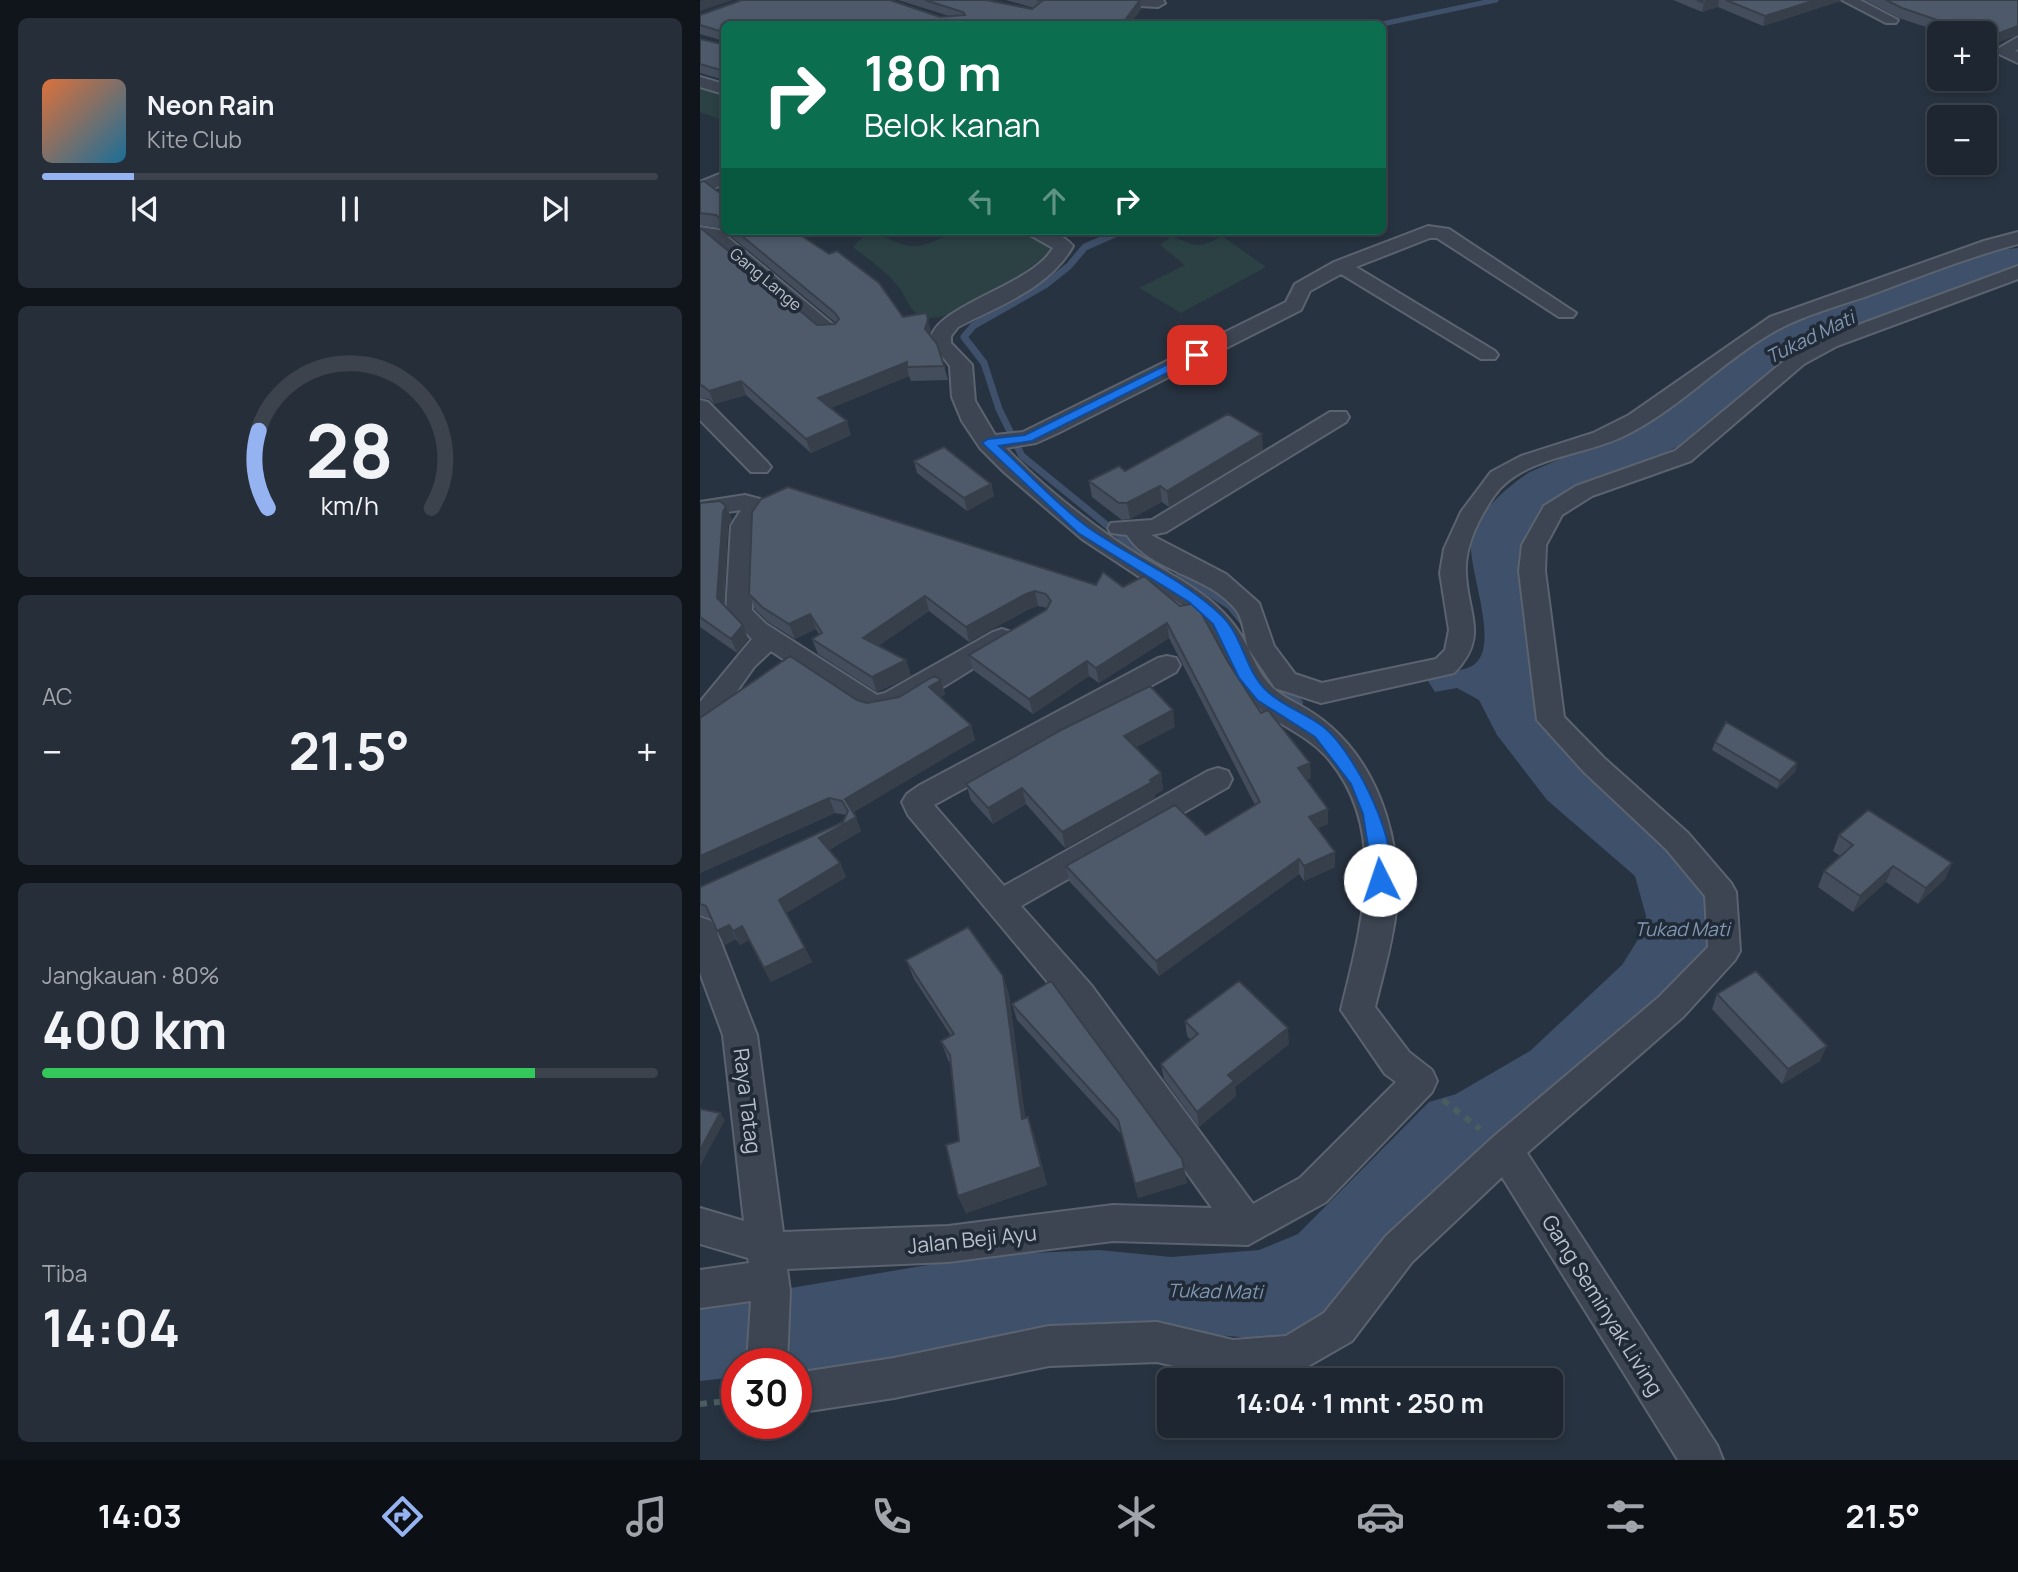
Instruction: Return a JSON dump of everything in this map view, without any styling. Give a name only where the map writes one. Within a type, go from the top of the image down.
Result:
[{"type":"street","points":[[1099,0],[1158,4]]},
{"type":"street","points":[[1849,0],[1891,20]]},
{"type":"street","points":[[2018,42],[2004,51],[2018,58]]},
{"type":"street","points":[[700,82],[721,88]]},
{"type":"street","points":[[700,189],[721,178]]},
{"type":"street","points":[[997,443],[1028,438],[1294,306],[1299,300],[1302,288],[1341,266],[1428,232],[1442,233],[1566,313]]},
{"type":"street","name":"Gang Lange","points":[[700,233],[712,234],[830,332]]},
{"type":"street","points":[[1041,235],[1064,246],[1062,253],[1048,267],[951,323],[941,335],[939,342],[944,350],[961,365],[964,402],[997,443],[1111,529],[1220,622],[1247,678],[1263,696],[1321,733],[1358,781],[1371,814],[1380,853],[1381,907],[1358,1010],[1397,1063],[1420,1081],[1313,1190],[1248,1227],[1079,995],[924,816],[918,802],[965,773],[1167,666]]},
{"type":"street","points":[[1111,529],[1217,580],[1250,609],[1261,648],[1285,681],[1321,693],[1444,666],[1458,656],[1464,631],[1452,581],[1454,557],[1466,524],[1490,484],[1520,465],[1612,433],[1647,415],[1745,338],[1776,321],[1991,245],[2018,238]]},
{"type":"street","points":[[1341,266],[1488,355]]},
{"type":"street","points":[[812,1391],[894,1378],[1049,1346],[1157,1342],[1233,1360],[1291,1356],[1338,1327],[1399,1249],[1496,1142],[1671,1007],[1724,951],[1720,892],[1677,841],[1594,765],[1551,720],[1532,571],[1534,545],[1552,511],[1584,491],[1683,456],[1797,359],[1830,342],[2018,272]]},
{"type":"street","points":[[700,407],[760,467]]},
{"type":"street","points":[[1111,529],[1157,527],[1338,417]]},
{"type":"street","points":[[700,509],[745,502],[755,508],[743,526],[739,612],[746,621],[818,666],[860,699],[883,705],[1028,623]]},
{"type":"street","points":[[700,722],[745,661],[769,637]]},
{"type":"street","points":[[1000,903],[1218,779]]},
{"type":"street","name":"Raya Tatag","points":[[700,930],[740,1035],[769,1272],[767,1348]]},
{"type":"street","name":"Gang Seminyak Living","points":[[1496,1142],[1702,1460]]},
{"type":"street","name":"Jalan Beji Ayu","points":[[700,1226],[769,1272],[785,1251],[948,1244],[1113,1223],[1248,1227]]},
{"type":"street","points":[[700,1289],[769,1272]]},
{"type":"path","points":[[1440,1098],[1496,1142]]},
{"type":"path","points":[[700,1404],[721,1402]]},
{"type":"green space","points":[[700,84],[721,90],[721,120],[700,112]]},
{"type":"green space","points":[[869,235],[909,246],[928,244],[944,237],[1030,235],[1052,246],[1054,251],[988,295],[949,314],[933,318],[917,314],[891,278],[853,247]]},
{"type":"green space","points":[[1172,236],[1197,245],[1222,236],[1266,267],[1181,313],[1139,288],[1185,265],[1160,245]]},
{"type":"water","name":"Tukad Mati","points":[[2018,248],[2018,267],[1793,358],[1683,444],[1542,514],[1545,708],[1717,895],[1721,936],[1681,987],[1502,1129],[1316,1322],[1284,1335],[1254,1338],[1083,1325],[812,1373],[812,1348],[721,1348],[721,1379],[700,1381],[700,1303],[988,1255],[1099,1250],[1171,1257],[1259,1250],[1298,1234],[1429,1102],[1456,1094],[1530,1051],[1622,965],[1644,930],[1646,916],[1635,876],[1547,800],[1497,735],[1479,700],[1457,688],[1435,692],[1425,676],[1451,668],[1456,671],[1469,667],[1476,663],[1482,653],[1484,622],[1471,554],[1473,531],[1478,521],[1503,493],[1530,472],[1657,417],[1770,331],[1985,251]]},
{"type":"building","points":[[742,0],[890,0],[940,17],[965,15],[963,12],[925,0],[986,0],[1032,9],[1042,1],[1037,0],[1140,0],[1124,21],[721,21],[721,31],[700,25],[700,15]]},
{"type":"building","points":[[1726,0],[1816,0],[1765,16]]},
{"type":"building","points":[[1886,0],[2018,0],[2018,26],[1997,34],[1997,21],[1940,21]]},
{"type":"building","points":[[700,39],[721,44],[721,70],[700,64]]},
{"type":"building","points":[[704,181],[721,194],[721,219],[716,215],[700,213],[700,182]]},
{"type":"building","points":[[700,229],[817,325],[835,324],[839,319],[741,235],[800,235],[829,254],[837,251],[879,283],[903,317],[926,313],[928,319],[925,329],[937,344],[944,366],[907,367],[907,362],[818,398],[847,421],[806,439],[741,381],[709,391],[700,385]]},
{"type":"building","points":[[1228,414],[1262,434],[1167,491],[1160,486],[1127,503],[1119,503],[1089,481],[1119,466],[1125,471]]},
{"type":"building","points":[[944,447],[991,484],[964,498],[914,461]]},
{"type":"building","points":[[788,487],[1096,585],[1103,572],[1123,587],[1144,576],[1180,606],[1196,603],[1228,662],[1261,713],[1268,710],[1310,763],[1298,768],[1328,809],[1309,817],[1335,852],[1304,866],[1299,859],[1156,961],[1066,866],[1175,805],[1206,835],[1260,802],[1167,623],[1096,668],[1087,661],[1029,699],[969,655],[1046,610],[1051,601],[1046,594],[1035,591],[1026,594],[966,627],[925,596],[863,638],[906,660],[872,677],[812,639],[822,633],[810,614],[789,624],[762,607],[749,594],[752,512],[761,499]]},
{"type":"building","points":[[720,501],[726,506],[723,512],[717,598],[743,625],[731,639],[700,617],[700,503]]},
{"type":"building","points":[[790,656],[857,700],[867,703],[899,697],[934,676],[941,680],[929,687],[971,725],[845,799],[856,817],[819,838],[840,863],[779,900],[805,948],[764,968],[742,926],[733,931],[729,925],[717,931],[706,906],[700,904],[700,887],[843,822],[848,811],[842,801],[829,798],[700,856],[700,718]]},
{"type":"building","points":[[1150,686],[1173,710],[1124,736],[1161,773],[1150,780],[1152,782],[1062,832],[1022,788],[988,808],[966,784],[1063,729]]},
{"type":"building","points":[[1726,722],[1797,763],[1780,781],[1715,742]]},
{"type":"building","points":[[1868,810],[1952,863],[1926,888],[1893,866],[1860,896],[1824,871],[1853,845],[1839,835]]},
{"type":"building","points":[[968,927],[1003,976],[1022,1119],[1028,1117],[1041,1167],[958,1196],[946,1145],[959,1141],[950,1055],[941,1041],[954,1034],[906,960]]},
{"type":"building","points":[[1756,971],[1827,1046],[1788,1069],[1717,994]]},
{"type":"building","points":[[1051,981],[1182,1159],[1184,1168],[1135,1184],[1118,1120],[1012,1004]]},
{"type":"building","points":[[1239,981],[1288,1028],[1228,1075],[1234,1081],[1197,1112],[1161,1064],[1198,1034],[1185,1021]]},
{"type":"building","points":[[700,1109],[720,1113],[700,1150]]},
{"type":"waterway","points":[[1386,23],[1496,0]]},
{"type":"waterway","points":[[1112,235],[1085,247],[1069,266],[1045,285],[973,326],[964,337],[984,363],[999,409],[1022,456],[1125,540]]},
{"type":"waterway","points":[[1123,539],[1166,566]]},
{"type":"waterway","points":[[1180,572],[1231,605],[1245,622]]},
{"type":"waterway","points":[[1272,682],[1298,703]]},
{"type":"route","points":[[1197,355],[1028,438],[988,443],[1046,499],[1083,530],[1194,598],[1220,622],[1247,678],[1263,696],[1321,733],[1358,781],[1371,814],[1380,853],[1380,880]]}]
